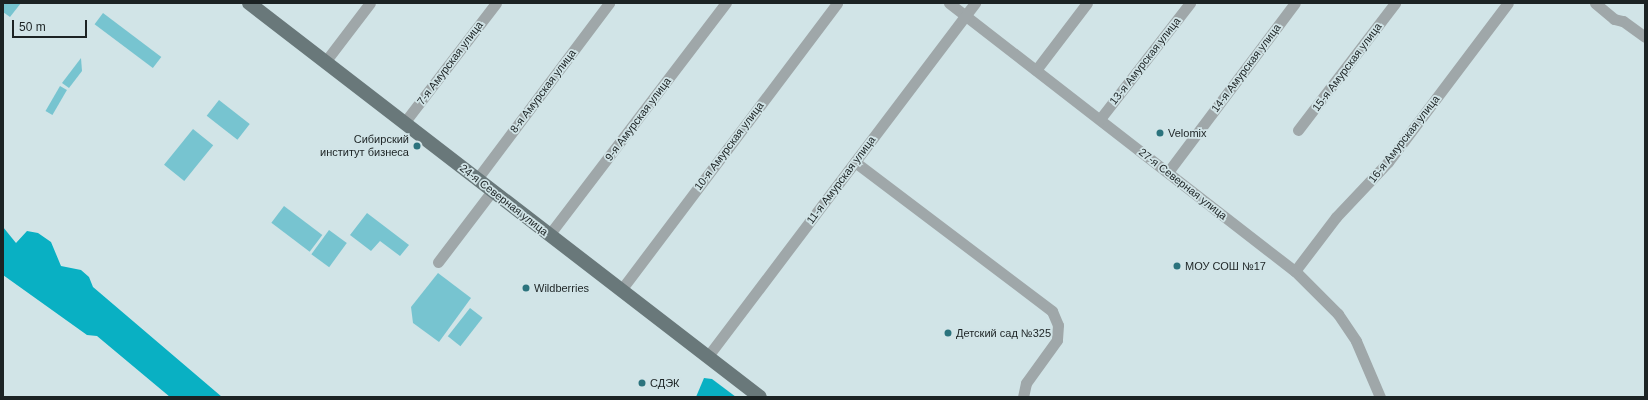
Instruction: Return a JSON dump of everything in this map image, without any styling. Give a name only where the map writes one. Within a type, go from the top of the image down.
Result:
[{"type":"main road","name":"24-я Северная улица","points":[[249,3],[760,397]]},
{"type":"street","points":[[325,62],[370,3]]},
{"type":"street","name":"7-я Амурская улица","points":[[404,123],[496,3]]},
{"type":"street","name":"8-я Амурская улица","points":[[477,179],[609,3]]},
{"type":"street","name":"9-я Амурская улица","points":[[549,235],[726,3]]},
{"type":"street","name":"10-я Амурская улица","points":[[621,290],[837,3]]},
{"type":"street","name":"27-я Северная улица","points":[[949,3],[1295,271],[1318,292],[1347,328],[1362,354],[1380,397]]},
{"type":"street","name":"11-я Амурская улица","points":[[708,356],[975,3]]},
{"type":"street","points":[[1036,70],[1087,3]]},
{"type":"street","name":"13-я Амурская улица","points":[[1100,119],[1190,3]]},
{"type":"street","name":"14-я Амурская улица","points":[[1168,172],[1295,3]]},
{"type":"street","name":"15-я Амурская улица","points":[[1298,130],[1396,3]]},
{"type":"street","name":"16-я Амурская улица","points":[[1295,271],[1341,211],[1388,162],[1508,3]]},
{"type":"street","points":[[1595,3],[1614,19],[1623,21],[1645,37]]},
{"type":"street","points":[[855,162],[1052,311],[1058,326],[1056,340],[1026,383],[1023,397]]},
{"type":"street","points":[[438,262],[492,191]]},
{"type":"shaded area","points":[[3,3],[21,3],[10,17],[3,12]]},
{"type":"shaded area","points":[[103,13],[161,57],[153,68],[95,24]]},
{"type":"shaded area","points":[[81,58],[82,71],[69,88],[62,83]]},
{"type":"shaded area","points":[[60,86],[67,90],[52,115],[46,111]]},
{"type":"shaded area","points":[[219,100],[250,124],[237,140],[207,116]]},
{"type":"shaded area","points":[[193,129],[213,145],[184,181],[164,165]]},
{"type":"shaded area","points":[[284,206],[322,235],[310,252],[271,223]]},
{"type":"shaded area","points":[[367,213],[409,245],[400,256],[380,241],[371,251],[350,235]]},
{"type":"shaded area","points":[[3,227],[16,243],[27,231],[38,233],[51,242],[61,266],[81,270],[89,277],[93,287],[222,397],[170,397],[97,336],[87,335],[3,275]]},
{"type":"shaded area","points":[[329,230],[347,243],[329,267],[311,254]]},
{"type":"shaded area","points":[[438,273],[471,298],[439,342],[413,323],[411,307]]},
{"type":"shaded area","points":[[470,308],[483,318],[460,346],[448,336]]},
{"type":"shaded area","points":[[704,378],[712,379],[736,397],[696,397]]},
{"type":"place","name":"Velomix","points":[[1160,133]]},
{"type":"place","name":"Сибирский институт бизнеса","points":[[417,146]]},
{"type":"place","name":"МОУ СОШ №17","points":[[1177,266]]},
{"type":"place","name":"Wildberries","points":[[526,288]]},
{"type":"place","name":"Детский сад №325","points":[[948,333]]},
{"type":"place","name":"СДЭК","points":[[642,383]]}]
